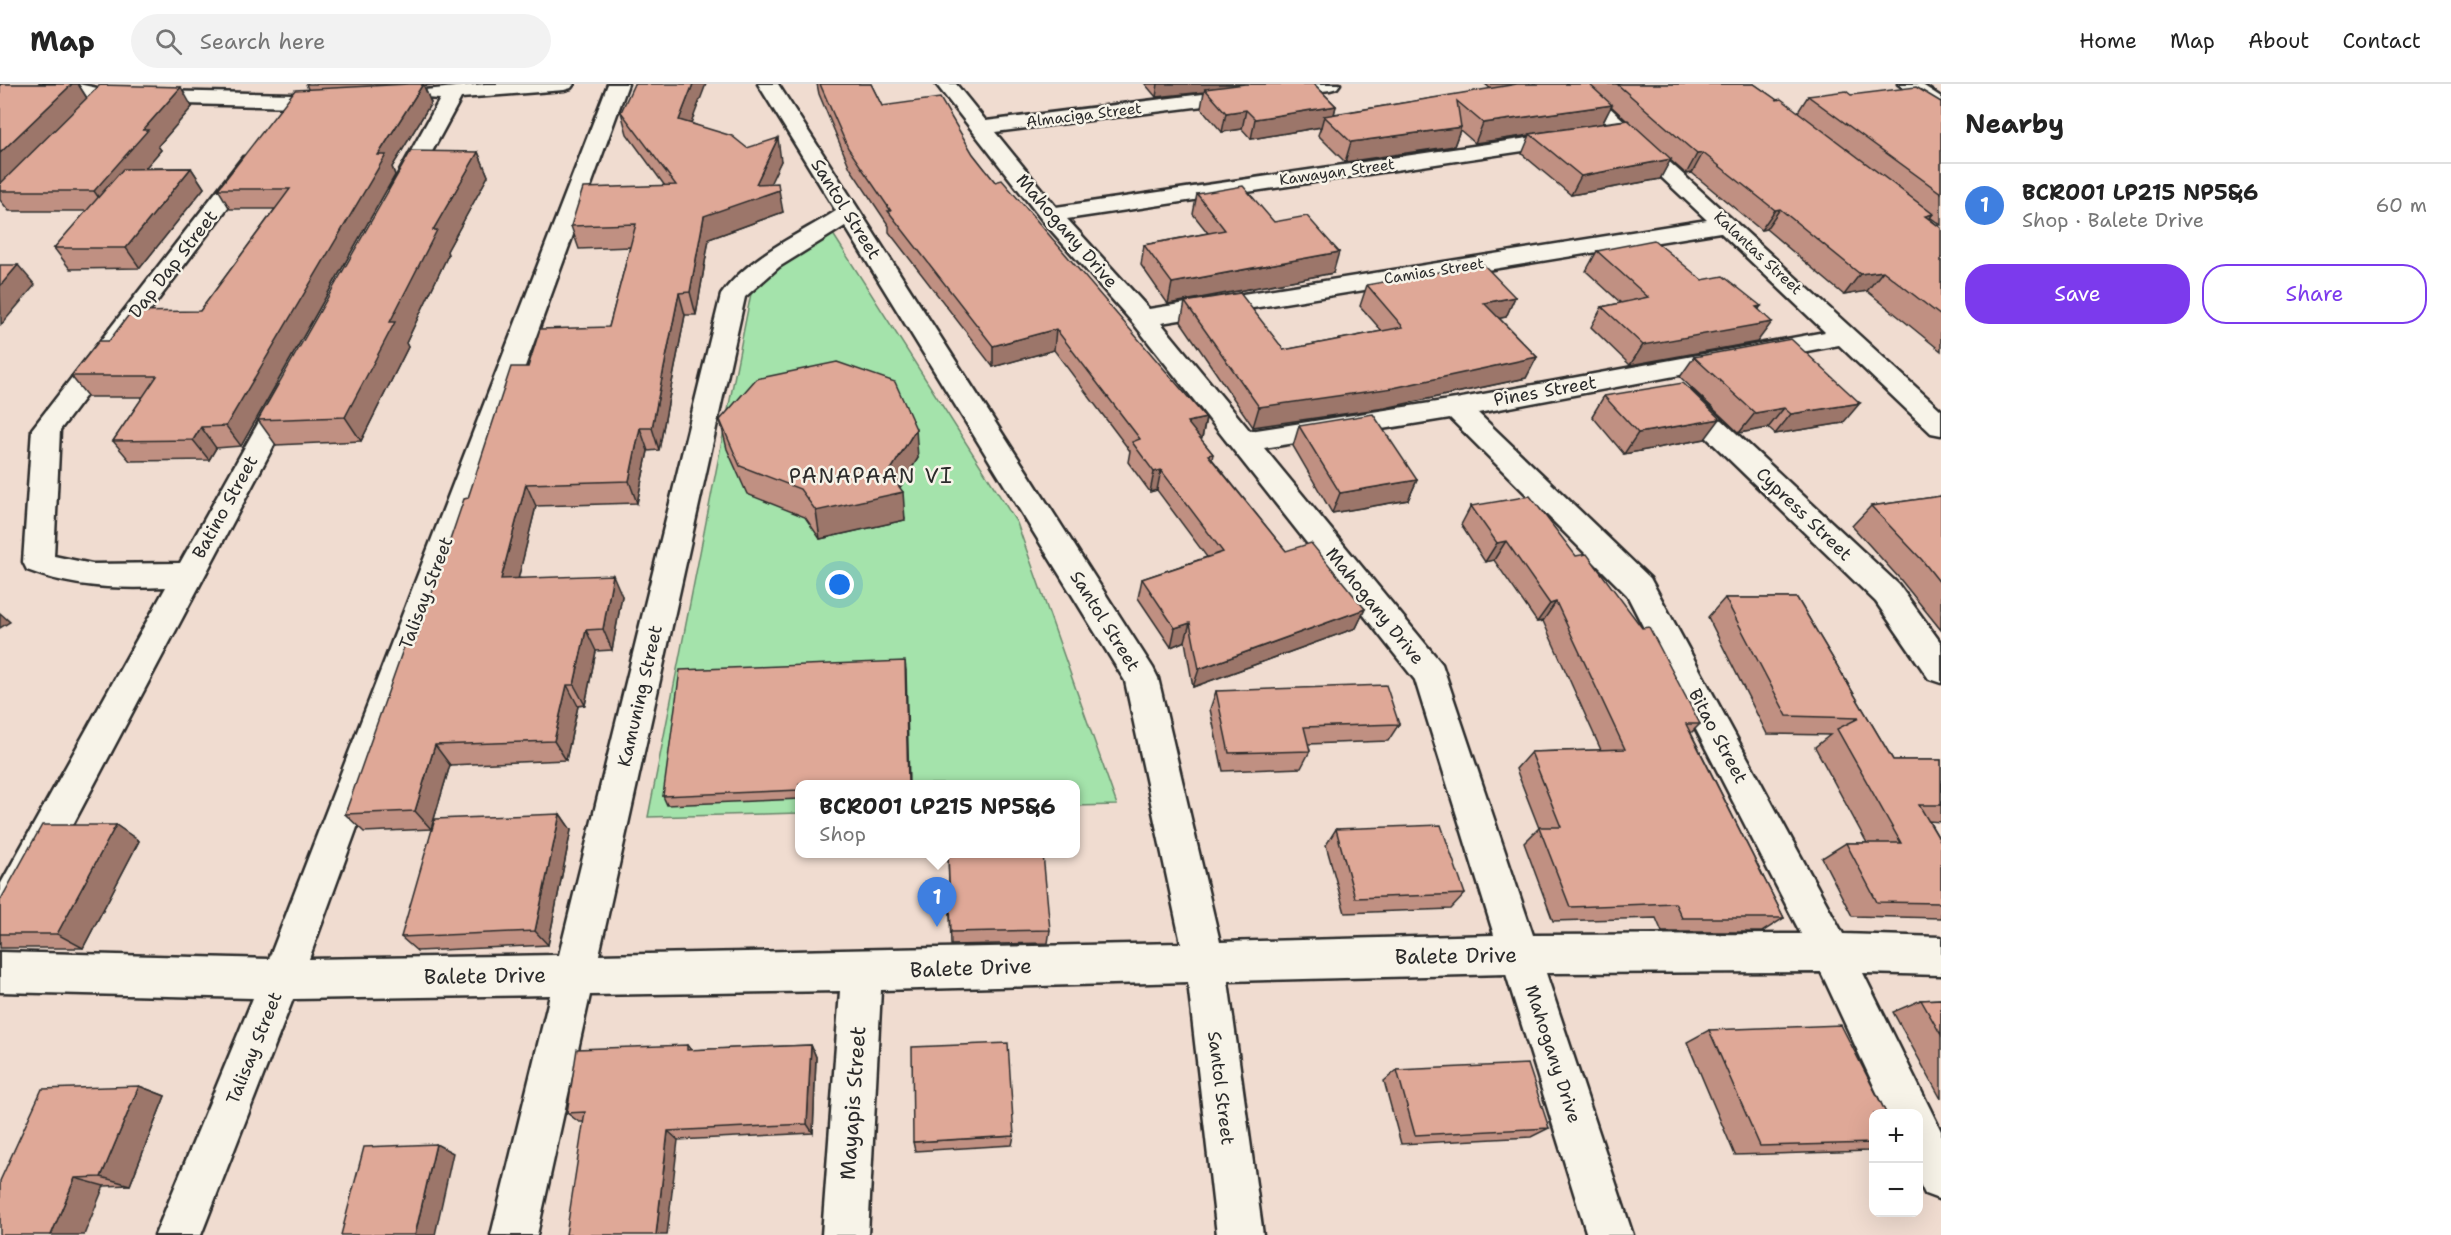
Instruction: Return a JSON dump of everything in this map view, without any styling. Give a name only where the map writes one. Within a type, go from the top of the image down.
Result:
[{"type":"street","points":[[50,84],[107,96],[298,101],[346,99]]},
{"type":"street","points":[[418,95],[564,84]]},
{"type":"street","name":"Talisay Street","points":[[178,1235],[281,980],[618,84]]},
{"type":"street","name":"Santol Street","points":[[768,84],[1141,678],[1205,962],[1240,1235]]},
{"type":"street","name":"Mahogany Drive","points":[[946,84],[1050,215],[1143,318],[1430,674],[1610,1235]]},
{"type":"street","name":"Almaciga Street","points":[[981,128],[1330,84]]},
{"type":"street","name":"Kalantas Street","points":[[1572,84],[1941,426]]},
{"type":"street","points":[[1908,84],[1941,106]]},
{"type":"street","points":[[390,209],[454,93]]},
{"type":"street","points":[[91,112],[107,96]]},
{"type":"street","name":"Dap Dap Street","points":[[187,575],[84,575],[55,570],[38,562],[46,429],[298,101]]},
{"type":"street","name":"Kawayan Street","points":[[1050,215],[1624,130]]},
{"type":"street","name":"Kamuning Street","points":[[514,1235],[733,295],[750,279],[849,213]]},
{"type":"street","name":"Camias Street","points":[[1143,318],[1725,224]]},
{"type":"street","name":"Pines Street","points":[[1243,442],[1456,408],[1846,336]]},
{"type":"street","name":"Batino Street","points":[[0,923],[187,575],[303,366]]},
{"type":"street","name":"Cypress Street","points":[[1654,371],[1887,593],[1941,669]]},
{"type":"street","name":"Bitao Street","points":[[1456,408],[1639,587],[1832,952],[1908,1109]]},
{"type":"street","name":"Balete Drive","points":[[0,972],[281,980],[862,971],[1521,954],[1832,952],[1941,956]]},
{"type":"street","name":"Mayapis Street","points":[[845,1235],[862,971]]},
{"type":"street","points":[[1923,1141],[1941,1178]]},
{"type":"green space","points":[[833,234],[1017,523],[1117,805],[1080,806],[1080,780],[795,780],[795,813],[648,817],[754,278]]},
{"type":"building","points":[[0,84],[72,84],[0,153]]},
{"type":"building","points":[[423,84],[378,155],[386,155],[226,426],[201,427],[193,440],[113,441],[157,376],[71,376],[99,341],[109,341],[131,312],[200,311],[290,189],[218,189],[295,90]]},
{"type":"building","points":[[634,84],[693,84],[679,120],[732,136],[747,148],[778,138],[756,184],[778,183],[779,190],[704,216],[690,292],[679,293],[652,428],[640,428],[629,481],[526,484],[501,579],[613,575],[603,629],[586,630],[574,685],[567,685],[554,741],[435,745],[415,811],[345,814],[405,644],[415,643],[464,499],[468,498],[511,367],[528,367],[540,329],[609,327],[636,224],[571,226],[583,188],[676,185],[621,112]]},
{"type":"building","points":[[820,84],[871,84],[882,106],[940,98],[973,154],[995,182],[1002,180],[1206,418],[1187,422],[1213,454],[1208,455],[1286,551],[1311,543],[1365,609],[1199,669],[1190,623],[1175,628],[1142,579],[1223,552],[1161,470],[1154,472],[1132,442],[1140,439],[1056,329],[993,346],[888,211],[891,211],[848,148]]},
{"type":"building","points":[[1245,84],[1314,84],[1336,106],[1255,119],[1246,110],[1226,113],[1205,89]]},
{"type":"building","points":[[1517,84],[1589,84],[1612,105],[1483,123],[1457,101],[1461,127],[1351,142],[1324,116]]},
{"type":"building","points":[[1617,84],[1754,84],[1777,100],[1781,99],[1933,214],[1925,216],[1941,228],[1941,316],[1883,271],[1860,274],[1780,209],[1775,210],[1703,153],[1697,154]]},
{"type":"building","points":[[100,85],[181,87],[143,130],[148,130],[94,191],[0,191],[0,184]]},
{"type":"building","points":[[1916,87],[1941,102],[1941,193],[1808,96],[1846,91],[1851,95]]},
{"type":"building","points":[[1628,120],[1671,159],[1581,176],[1530,134]]},
{"type":"building","points":[[411,151],[478,152],[433,230],[437,230],[390,322],[395,322],[345,417],[258,420]]},
{"type":"building","points":[[191,168],[126,248],[54,248],[123,169]]},
{"type":"building","points":[[1243,186],[1274,222],[1307,216],[1339,252],[1172,283],[1144,245],[1225,230],[1197,194]]},
{"type":"building","points":[[1654,240],[1702,280],[1723,276],[1761,306],[1756,307],[1772,322],[1643,345],[1602,307],[1648,297],[1597,251]]},
{"type":"building","points":[[1483,264],[1515,297],[1484,303],[1537,357],[1393,388],[1259,407],[1185,302],[1240,293],[1284,350],[1403,327],[1367,285]]},
{"type":"building","points":[[0,265],[18,265],[0,286]]},
{"type":"building","points":[[1791,339],[1860,403],[1791,414],[1784,408],[1755,413],[1694,357]]},
{"type":"building","points":[[837,362],[895,382],[916,429],[889,473],[903,492],[816,511],[800,489],[740,466],[720,420],[756,379]]},
{"type":"building","points":[[1683,383],[1720,419],[1638,433],[1604,396]]},
{"type":"building","points":[[1373,414],[1417,480],[1340,493],[1299,426]]},
{"type":"building","points":[[1530,496],[1576,556],[1587,554],[1642,628],[1649,627],[1700,724],[1686,724],[1784,918],[1682,918],[1675,903],[1570,907],[1539,827],[1561,827],[1531,752],[1625,749],[1556,602],[1550,604],[1506,541],[1497,543],[1471,506]]},
{"type":"building","points":[[1941,496],[1941,584],[1922,560],[1871,506]]},
{"type":"building","points":[[1725,598],[1797,598],[1893,760],[1941,760],[1941,805],[1919,805],[1941,842],[1941,903],[1877,902],[1846,843],[1901,843],[1837,729],[1859,718],[1787,716]]},
{"type":"building","points":[[905,661],[908,780],[795,780],[795,790],[663,796],[680,670]]},
{"type":"building","points":[[1386,685],[1399,724],[1304,727],[1310,751],[1229,753],[1216,691]]},
{"type":"building","points":[[560,814],[535,931],[401,937],[435,819]]},
{"type":"building","points":[[42,825],[116,825],[57,934],[0,934],[0,901]]},
{"type":"building","points":[[1441,825],[1465,894],[1355,898],[1336,829]]},
{"type":"building","points":[[948,858],[1043,858],[1050,930],[951,932]]},
{"type":"building","points":[[1941,999],[1941,1035],[1921,1000]]},
{"type":"building","points":[[1841,1025],[1884,1109],[1869,1109],[1869,1143],[1760,1146],[1709,1030]]},
{"type":"building","points":[[1008,1043],[1014,1136],[913,1142],[912,1047]]},
{"type":"building","points":[[687,1045],[687,1050],[811,1045],[807,1124],[668,1131],[656,1235],[566,1235],[585,1112],[567,1113],[577,1049]]},
{"type":"building","points":[[1528,1064],[1549,1128],[1415,1135],[1397,1070]]},
{"type":"building","points":[[139,1086],[101,1177],[75,1178],[51,1235],[0,1235],[0,1181],[42,1089]]},
{"type":"building","points":[[436,1144],[415,1235],[341,1235],[364,1147]]},
{"type":"place","name":"BCR001 LP215 NP5&6","points":[[937,927]]},
{"type":"district","name":"PANAPAAN VI","points":[[871,476]]}]
